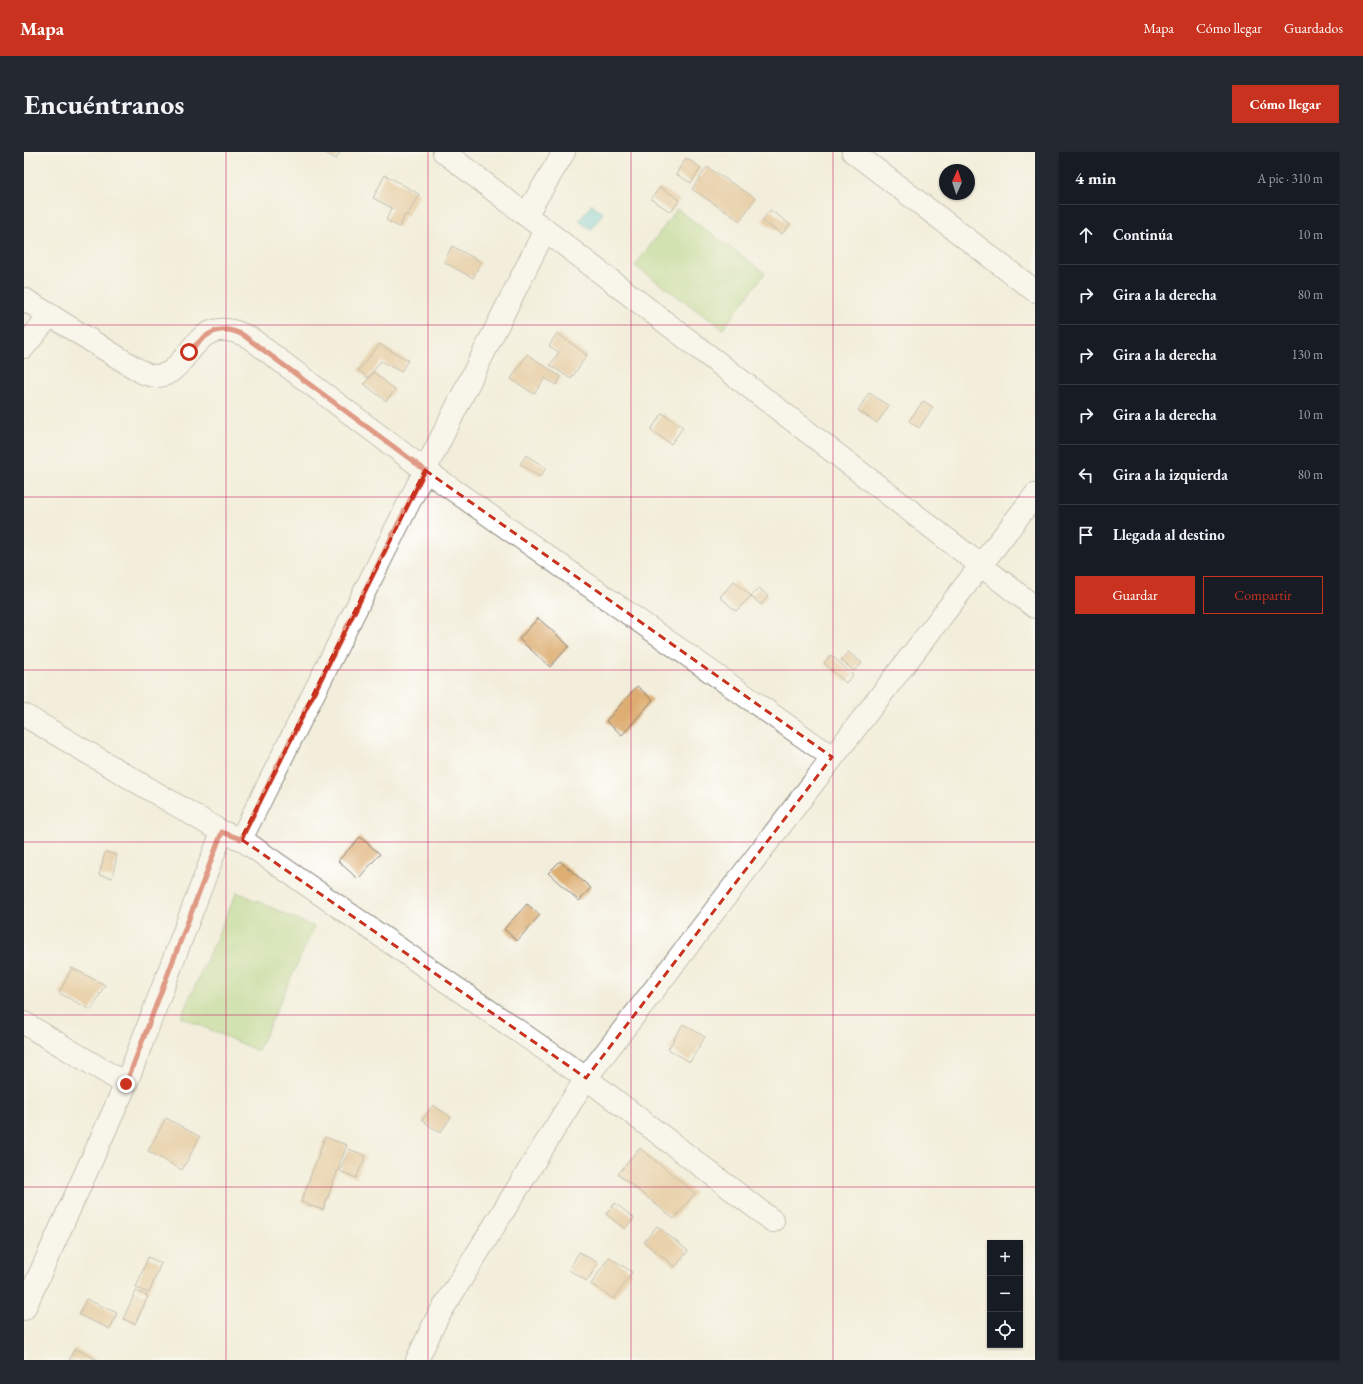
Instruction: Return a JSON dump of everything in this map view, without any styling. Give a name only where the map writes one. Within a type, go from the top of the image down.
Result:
[{"type":"street","points":[[444,152],[1035,607]]},
{"type":"street","points":[[526,215],[564,152]]},
{"type":"street","points":[[853,152],[1035,291]]},
{"type":"street","points":[[24,1309],[126,1084],[231,836],[425,470],[545,230]]},
{"type":"street","points":[[24,299],[147,374],[160,375],[171,371],[180,365],[197,342],[210,332],[227,329],[236,331],[250,338],[425,470],[832,758]]},
{"type":"street","points":[[24,347],[50,315]]},
{"type":"street","points":[[417,1360],[437,1318],[586,1078],[982,566],[1035,495]]},
{"type":"street","points":[[24,715],[231,836],[586,1078],[773,1221]]},
{"type":"street","points":[[24,1023],[126,1084]]},
{"type":"highlighted area","points":[[425,470],[832,757],[586,1078],[241,839]]},
{"type":"green space","points":[[677,209],[765,273],[723,329],[635,266]]},
{"type":"green space","points":[[237,892],[314,927],[258,1051],[181,1017]]},
{"type":"water","points":[[592,204],[603,213],[591,230],[579,221]]},
{"type":"building","points":[[324,152],[340,152],[336,159]]},
{"type":"building","points":[[686,158],[701,168],[691,183],[676,174]]},
{"type":"building","points":[[707,167],[755,198],[740,221],[692,189]]},
{"type":"building","points":[[385,175],[419,194],[399,227],[386,220],[392,208],[373,198]]},
{"type":"building","points":[[660,187],[680,200],[671,212],[651,199]]},
{"type":"building","points":[[770,210],[790,224],[782,234],[762,221]]},
{"type":"building","points":[[452,246],[481,262],[473,278],[444,262]]},
{"type":"building","points":[[557,333],[587,355],[571,379],[550,365],[559,352],[549,346]]},
{"type":"building","points":[[380,344],[408,360],[401,372],[381,361],[368,378],[358,370]]},
{"type":"building","points":[[527,354],[561,377],[556,385],[545,378],[534,394],[511,379]]},
{"type":"building","points":[[374,372],[395,390],[386,401],[364,384]]},
{"type":"building","points":[[869,393],[889,406],[877,423],[858,410]]},
{"type":"building","points":[[923,401],[933,407],[919,428],[909,421]]},
{"type":"building","points":[[662,413],[683,427],[671,444],[651,430]]},
{"type":"building","points":[[526,455],[546,468],[540,477],[520,464]]},
{"type":"building","points":[[734,581],[751,596],[736,611],[720,597]]},
{"type":"building","points":[[759,588],[768,596],[761,605],[751,596]]},
{"type":"building","points":[[538,618],[569,646],[550,667],[519,639]]},
{"type":"building","points":[[848,652],[862,663],[854,671],[841,660]]},
{"type":"building","points":[[831,655],[853,675],[846,683],[824,663]]},
{"type":"building","points":[[637,686],[653,700],[622,735],[606,721]]},
{"type":"building","points":[[360,837],[380,854],[358,879],[338,861]]},
{"type":"building","points":[[105,852],[117,855],[112,878],[99,875]]},
{"type":"building","points":[[560,861],[591,888],[579,901],[548,873]]},
{"type":"building","points":[[527,904],[540,915],[517,941],[504,929]]},
{"type":"building","points":[[72,968],[105,985],[91,1010],[59,993]]},
{"type":"building","points":[[683,1024],[705,1037],[690,1062],[668,1049]]},
{"type":"building","points":[[433,1105],[451,1117],[440,1133],[422,1120]]},
{"type":"building","points":[[166,1118],[200,1137],[182,1170],[148,1151]]},
{"type":"building","points":[[325,1137],[347,1145],[323,1210],[301,1202]]},
{"type":"building","points":[[640,1148],[695,1193],[674,1219],[618,1174]]},
{"type":"building","points":[[349,1149],[366,1156],[356,1178],[340,1171]]},
{"type":"building","points":[[615,1203],[634,1218],[625,1229],[606,1214]]},
{"type":"building","points":[[657,1226],[688,1251],[675,1267],[644,1242]]},
{"type":"building","points":[[579,1252],[598,1263],[587,1281],[569,1270]]},
{"type":"building","points":[[148,1257],[161,1263],[149,1293],[136,1288]]},
{"type":"building","points":[[609,1257],[632,1272],[614,1299],[591,1284]]},
{"type":"building","points":[[136,1291],[148,1296],[135,1324],[123,1319]]},
{"type":"building","points":[[86,1299],[117,1313],[110,1329],[79,1315]]},
{"type":"building","points":[[75,1348],[97,1360],[69,1360]]},
{"type":"route","points":[[126,1084],[222,832],[241,839],[425,470],[250,338],[236,331],[227,329],[210,332],[197,342],[189,352]]}]
